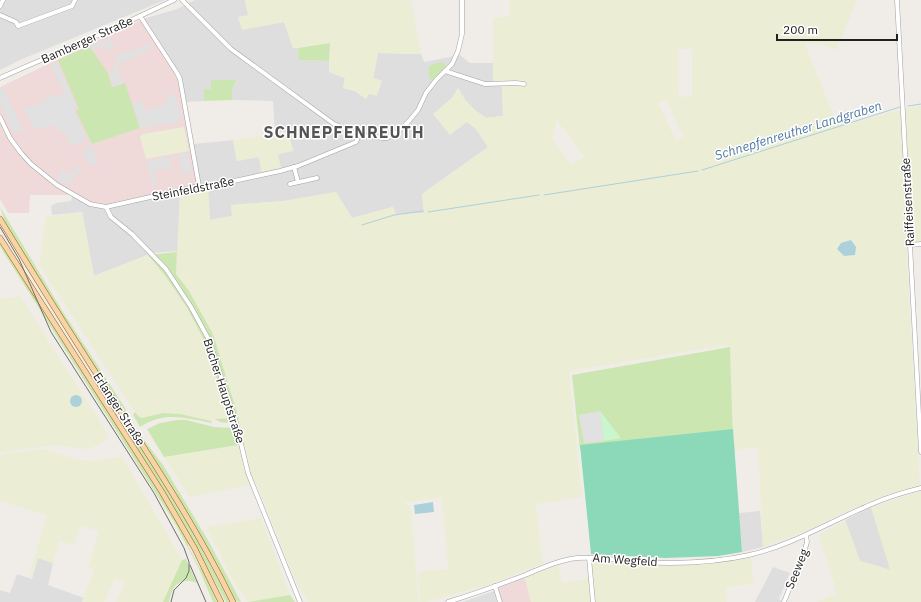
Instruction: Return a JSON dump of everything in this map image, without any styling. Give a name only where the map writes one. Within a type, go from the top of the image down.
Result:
[{"type":"main road","name":"Erlanger Straße","points":[[0,219],[72,336],[171,491],[202,543],[233,602]]},
{"type":"main road","name":"Erlanger Straße","points":[[0,238],[162,492],[195,549],[222,602]]},
{"type":"street","points":[[0,6],[3,0]]},
{"type":"street","points":[[0,15],[16,22],[18,26],[72,6],[75,0]]},
{"type":"street","name":"Bamberger Straße","points":[[0,78],[174,0]]},
{"type":"street","points":[[182,0],[231,48],[334,124],[359,135],[387,138],[409,121],[418,110],[426,93],[436,80],[452,64],[458,50],[462,34],[462,0]]},
{"type":"street","name":"Raiffeisenstraße","points":[[897,0],[921,452]]},
{"type":"street","points":[[140,16],[180,79],[199,186]]},
{"type":"street","points":[[446,71],[485,84],[524,84]]},
{"type":"street","name":"Steinfeldstraße","points":[[0,117],[10,138],[21,154],[31,164],[74,196],[93,204],[106,207],[199,186],[265,175],[294,167],[356,142],[359,135]]},
{"type":"street","points":[[294,167],[298,182]]},
{"type":"street","points":[[290,184],[317,178]]},
{"type":"street","name":"Bucher Hauptstraße","points":[[106,207],[111,217],[132,234],[166,269],[192,308],[209,340],[236,423],[248,473],[300,602]]},
{"type":"street","points":[[910,245],[921,244]]},
{"type":"street","name":"Am Wegfeld","points":[[448,602],[562,561],[576,558],[657,563],[712,560],[746,556],[806,535],[872,503],[921,488]]},
{"type":"street","name":"Seeweg","points":[[784,602],[805,549],[807,542],[806,535]]},
{"type":"street","points":[[589,558],[593,602]]},
{"type":"street","points":[[495,586],[500,602]]},
{"type":"shaded area","points":[[0,0],[165,0],[20,60],[0,70]]},
{"type":"shaded area","points":[[195,0],[245,0],[248,15],[242,29],[284,22],[293,48],[298,48],[299,60],[329,61],[329,72],[345,78],[343,88],[355,91],[365,98],[382,81],[373,78],[378,53],[421,54],[424,62],[460,55],[470,63],[493,63],[493,86],[502,86],[503,116],[486,118],[465,100],[458,88],[452,98],[434,114],[467,121],[476,129],[488,147],[422,194],[424,213],[396,214],[393,207],[352,218],[336,192],[284,201],[231,205],[232,216],[210,220],[208,190],[180,195],[178,251],[152,253],[94,276],[82,212],[52,215],[51,206],[56,203],[71,201],[73,195],[197,185],[193,144],[233,140],[237,161],[259,157],[262,172],[278,154],[293,150],[288,132],[275,133],[273,101],[232,100],[232,89],[237,81],[211,80],[211,89],[204,90],[204,101],[185,102],[143,19],[177,9]]},
{"type":"shaded area","points":[[143,19],[178,70],[193,144],[197,185],[104,205],[92,204],[73,195],[30,195],[29,213],[8,213],[0,199],[0,87]],"holes":[[[108,73],[112,87],[125,83],[76,111]]]},
{"type":"shaded area","points":[[110,38],[114,48],[108,51],[105,45],[94,50],[90,45]]},
{"type":"shaded area","points":[[149,43],[152,48],[123,63],[121,61],[117,67],[123,83],[114,86],[109,73],[112,72],[111,71],[118,61],[116,56],[129,50],[130,52]]},
{"type":"shaded area","points":[[57,62],[77,107],[74,109],[87,140],[73,146],[63,132],[60,133],[56,125],[36,129],[32,126],[24,109],[44,102],[43,100],[55,94],[57,97],[64,93],[51,66]]},
{"type":"shaded area","points":[[4,88],[23,131],[13,132],[0,103],[0,90]]},
{"type":"shaded area","points":[[175,94],[181,117],[178,118],[179,122],[140,128],[132,103],[143,101],[145,111],[167,104],[166,96]]},
{"type":"shaded area","points":[[92,146],[98,165],[93,166],[87,160],[86,155],[84,156],[82,152],[85,151],[84,148]]},
{"type":"shaded area","points":[[188,153],[192,173],[182,174],[178,154]]},
{"type":"shaded area","points":[[169,156],[172,168],[154,171],[157,185],[152,186],[147,161]]},
{"type":"shaded area","points":[[78,165],[82,168],[67,186],[56,177],[63,169],[70,175]]},
{"type":"shaded area","points":[[600,411],[604,441],[584,443],[579,415]]},
{"type":"shaded area","points":[[871,507],[891,570],[860,561],[845,520]]},
{"type":"shaded area","points":[[760,511],[763,547],[742,552],[739,513]]},
{"type":"shaded area","points":[[38,558],[53,563],[48,585],[84,598],[82,602],[0,602],[0,590],[10,593],[17,574],[32,579]]},
{"type":"shaded area","points":[[773,567],[790,573],[779,599],[783,602],[755,602]]},
{"type":"shaded area","points":[[525,578],[531,602],[501,602],[498,587]]},
{"type":"shaded area","points":[[494,591],[497,602],[463,602],[477,597]]},
{"type":"green space","points":[[245,0],[411,0],[421,54],[378,53],[373,78],[382,81],[377,96],[369,94],[366,99],[355,91],[343,88],[345,78],[329,72],[330,43],[293,48],[284,22],[242,30],[238,17],[248,15]]},
{"type":"green space","points":[[510,0],[857,0],[837,50],[819,44],[805,44],[838,127],[900,110],[921,106],[921,242],[906,244],[920,485],[883,496],[840,514],[814,528],[763,547],[758,447],[734,451],[730,347],[726,345],[569,371],[582,497],[536,504],[542,564],[491,584],[426,602],[420,602],[418,572],[448,569],[442,497],[411,501],[402,504],[410,505],[419,602],[308,602],[293,576],[257,484],[190,497],[164,457],[238,445],[233,428],[239,419],[213,334],[189,291],[176,274],[180,195],[208,189],[210,220],[232,216],[231,205],[284,201],[336,192],[352,218],[393,207],[396,214],[424,213],[422,194],[488,147],[476,129],[467,122],[450,135],[433,114],[452,98],[458,88],[465,100],[486,118],[503,116],[502,86],[493,86],[493,18],[510,16]],"holes":[[[678,49],[692,49],[692,96],[679,97]],[[667,101],[683,137],[676,141],[658,102]],[[557,120],[584,157],[572,165],[552,139]]]},
{"type":"green space","points":[[330,43],[329,61],[299,60],[298,48]]},
{"type":"green space","points":[[89,46],[108,73],[112,87],[125,83],[140,128],[92,144],[76,111],[79,109],[58,60]]},
{"type":"green space","points":[[442,62],[446,65],[445,69],[432,80],[429,78],[429,67],[433,64]]},
{"type":"green space","points":[[211,80],[237,80],[232,89],[232,100],[204,101],[204,89],[211,89]]},
{"type":"green space","points":[[184,127],[189,151],[146,159],[140,137],[143,134]]},
{"type":"green space","points":[[288,132],[293,151],[278,154],[281,168],[261,172],[259,157],[237,161],[233,140]]},
{"type":"green space","points":[[0,207],[63,312],[125,408],[135,428],[163,465],[209,542],[241,602],[236,601],[36,274],[5,222]]},
{"type":"green space","points":[[82,212],[94,276],[148,255],[166,277],[186,306],[204,340],[230,418],[215,419],[211,421],[180,414],[163,413],[142,418],[135,412],[39,265],[46,217]]},
{"type":"green space","points":[[0,241],[172,514],[189,543],[188,546],[200,568],[203,569],[217,602],[213,602],[199,569],[176,525],[4,253],[0,246]]},
{"type":"green space","points":[[177,252],[176,274],[189,291],[213,334],[239,419],[233,422],[224,423],[215,419],[230,418],[204,340],[186,306],[166,277],[148,255]]},
{"type":"green space","points":[[20,296],[109,436],[101,444],[87,449],[55,445],[0,452],[0,299]]},
{"type":"green space","points":[[730,347],[733,438],[580,450],[572,375]]},
{"type":"green space","points":[[600,411],[621,438],[604,441]]},
{"type":"green space","points":[[135,412],[142,418],[163,413],[180,414],[211,421],[212,423],[184,418],[166,417],[149,422],[140,427],[133,415]]},
{"type":"green space","points":[[186,420],[214,427],[233,428],[238,445],[164,457],[147,429],[160,423]]},
{"type":"green space","points":[[733,429],[742,552],[718,556],[665,558],[591,554],[580,445]]},
{"type":"green space","points":[[134,436],[189,525],[230,602],[226,602],[183,523],[131,439]]},
{"type":"green space","points":[[43,449],[79,460],[96,461],[118,457],[123,458],[182,560],[163,602],[116,602],[125,583],[114,579],[104,602],[82,602],[94,570],[88,568],[99,531],[80,526],[74,545],[59,541],[53,563],[38,558],[32,577],[29,576],[47,515],[0,501],[0,461],[2,454]]},
{"type":"green space","points":[[921,491],[921,602],[816,602],[837,594],[819,535],[845,520],[860,561],[890,570],[871,507]]},
{"type":"green space","points":[[261,518],[290,595],[248,602],[235,584],[206,527]]},
{"type":"green space","points":[[751,557],[753,584],[726,587],[727,602],[531,602],[525,578],[558,565],[562,583],[592,578],[591,563],[596,562],[638,565],[709,563]]},
{"type":"green space","points":[[186,559],[197,583],[185,581],[177,584],[172,591],[169,602],[163,602],[182,560]]},
{"type":"green space","points":[[290,595],[295,602],[248,602]]},
{"type":"water","points":[[851,240],[856,247],[855,255],[844,256],[837,249],[841,243]]},
{"type":"water","points":[[74,395],[78,395],[82,401],[78,407],[74,407],[70,403],[70,399]]},
{"type":"water","points":[[433,502],[434,512],[415,514],[414,505]]},
{"type":"waterway","name":"Schnepfenreuther Landgraben","points":[[908,106],[921,104]]},
{"type":"waterway","name":"Schnepfenreuther Landgraben","points":[[702,170],[900,107]]},
{"type":"waterway","name":"Schnepfenreuther Landgraben","points":[[544,195],[698,171]]},
{"type":"waterway","name":"Schnepfenreuther Landgraben","points":[[428,212],[539,195]]},
{"type":"waterway","name":"Schnepfenreuther Landgraben","points":[[362,225],[394,215],[423,211]]},
{"type":"tram line","points":[[0,227],[19,259],[51,332],[154,493],[184,548],[189,562],[189,571],[186,578],[174,590],[171,602]]},
{"type":"tram line","points":[[190,565],[206,602]]},
{"type":"district","name":"SCHNEPFENREUTH","points":[[344,132]]}]
